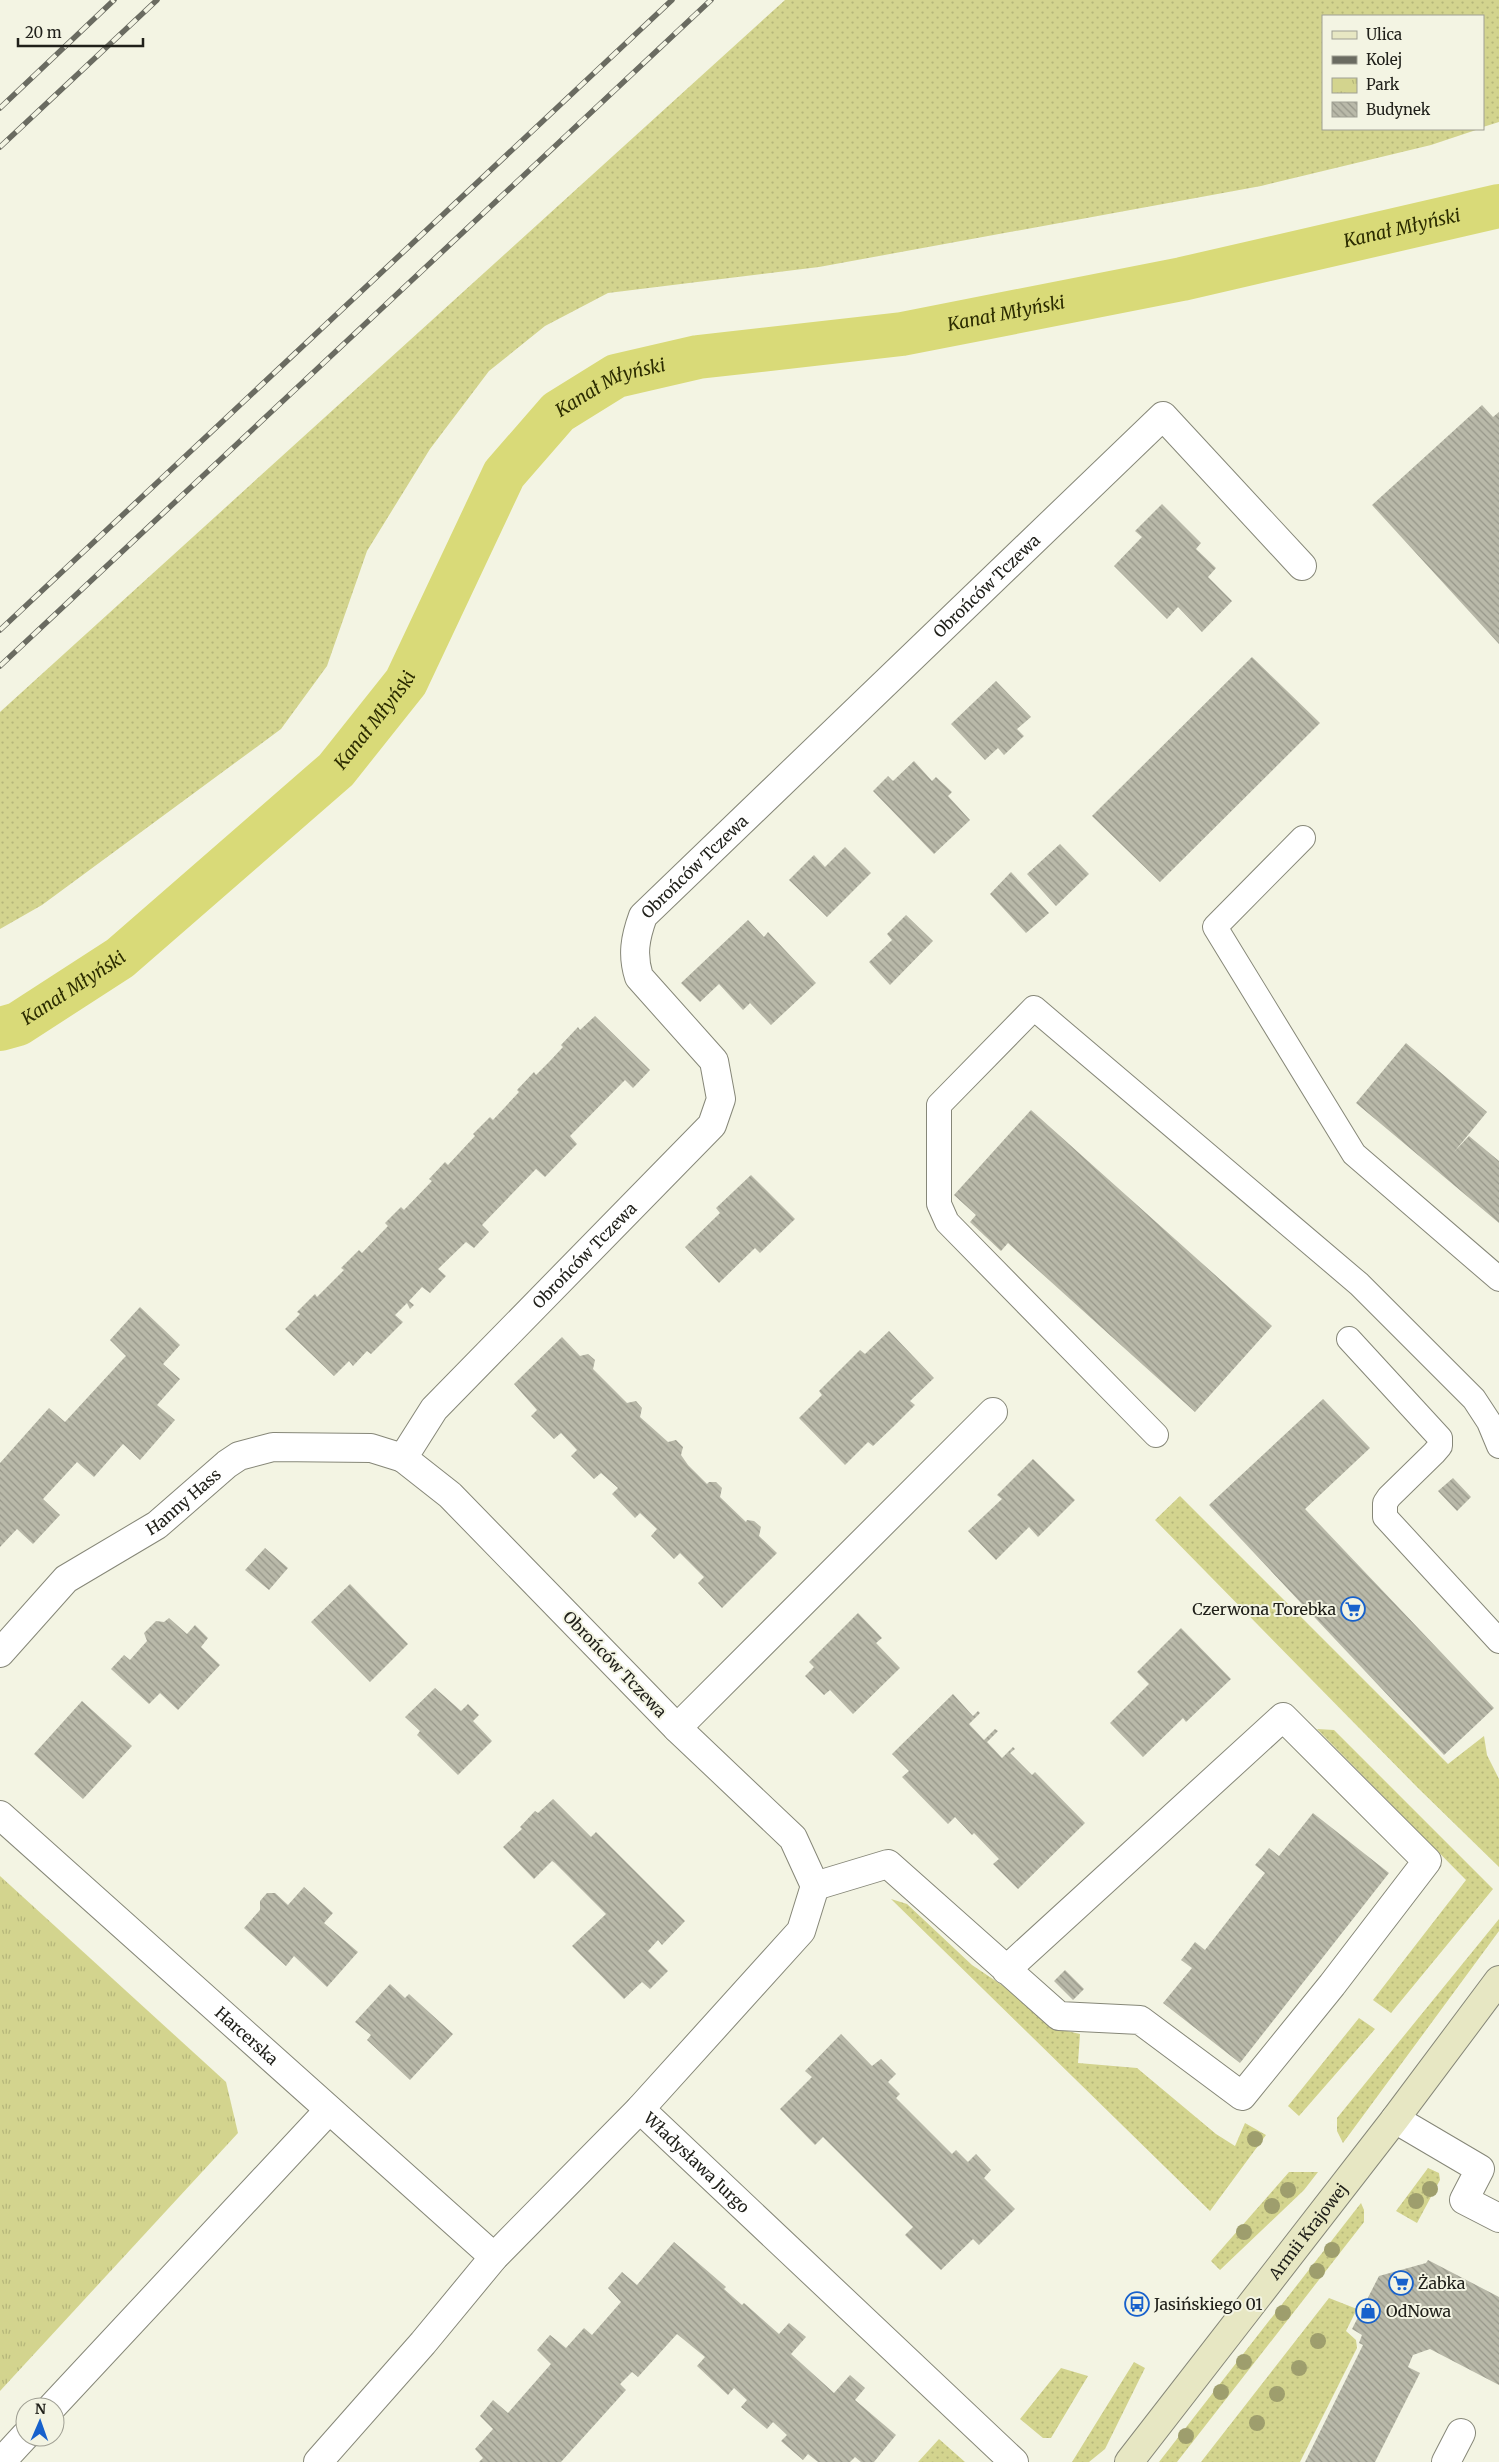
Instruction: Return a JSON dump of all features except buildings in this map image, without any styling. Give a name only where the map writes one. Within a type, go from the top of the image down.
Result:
[{"type":"street","name":"Obrońców Tczewa","points":[[815,1886],[793,1838],[677,1728],[450,1496],[403,1458],[434,1409],[712,1124],[721,1099],[714,1061],[639,977],[634,962],[634,948],[643,916],[1163,416],[1302,566]]},
{"type":"street","name":"Obrońców Tczewa","points":[[677,1728],[993,1412]]},
{"type":"street","name":"Hanny Hass","points":[[0,1653],[66,1579],[157,1525],[227,1464],[239,1456],[273,1447],[371,1448],[403,1458]]},
{"type":"street","points":[[640,2109],[801,1931],[815,1886],[888,1864],[1006,1970],[1059,2016],[1140,2020],[1242,2096],[1332,1985],[1426,1861],[1282,1717],[1006,1970]]},
{"type":"street","name":"Harcerska","points":[[0,1815],[494,2257]]},
{"type":"street","name":"Armii Krajowej","points":[[1129,2462],[1395,2119],[1499,1980]]},
{"type":"street","name":"Władysława Jurgo","points":[[318,2462],[424,2343],[494,2257],[640,2109],[1014,2462]]},
{"type":"street","points":[[61,2397],[329,2110]]},
{"type":"street","points":[[1395,2119],[1480,2168],[1464,2200],[1499,2218]]},
{"type":"street","points":[[1446,2462],[1461,2433]]},
{"type":"street","points":[[1,2462],[15,2447]]},
{"type":"lane","points":[[1303,838],[1215,927],[1354,1154],[1499,1279]]},
{"type":"lane","points":[[1156,1435],[946,1222],[939,1204],[939,1105],[1034,1008],[1359,1284],[1474,1398],[1489,1422],[1499,1446]]},
{"type":"lane","points":[[1349,1338],[1440,1438],[1440,1446],[1434,1453],[1389,1497],[1384,1510],[1386,1517],[1499,1641]]},
{"type":"green space","points":[[785,0],[1499,0],[1499,122],[1484,127],[1484,15],[1322,15],[1322,130],[1476,130],[1431,145],[1261,186],[819,267],[608,293],[545,326],[489,371],[430,449],[367,551],[327,666],[281,729],[42,905],[0,929],[0,712]]},
{"type":"green space","points":[[1180,1496],[1448,1764],[1484,1736],[1487,1755],[1499,1779],[1499,1867],[1418,1788],[1155,1520]]},
{"type":"green space","points":[[1317,1729],[1334,1730],[1493,1889],[1391,2013],[1373,2000],[1466,1880]]},
{"type":"green space","points":[[0,1876],[226,2082],[238,2133],[0,2391]]},
{"type":"green space","points":[[891,1899],[907,1904],[972,1965],[1021,1998],[1050,2027],[1080,2034],[1078,2063],[1137,2068],[1216,2134],[1235,2146],[1245,2123],[1266,2135],[1210,2211]]},
{"type":"green space","points":[[1499,1919],[1499,1931],[1343,2143],[1337,2131],[1337,2118]]},
{"type":"green space","points":[[1359,2018],[1375,2029],[1299,2116],[1288,2106]]},
{"type":"green space","points":[[1428,2168],[1439,2173],[1440,2180],[1417,2223],[1396,2211]]},
{"type":"green space","points":[[1289,2172],[1318,2172],[1304,2190],[1220,2270],[1211,2261]]},
{"type":"green space","points":[[1361,2203],[1364,2210],[1364,2222],[1177,2462],[1159,2462]]},
{"type":"green space","points":[[1329,2298],[1357,2309],[1346,2331],[1356,2340],[1357,2348],[1300,2462],[1201,2462]]},
{"type":"green space","points":[[1134,2362],[1145,2368],[1105,2449],[1089,2462],[1072,2462]]},
{"type":"green space","points":[[1061,2368],[1088,2376],[1051,2438],[1043,2438],[1020,2419]]},
{"type":"green space","points":[[939,2439],[965,2462],[918,2462]]},
{"type":"waterway","name":"Kanał Młyński","points":[[0,1029],[18,1024],[120,958],[336,770],[406,682],[504,474],[558,412],[616,376],[698,357],[902,334],[1182,279],[1499,206]]},
{"type":"railway","points":[[0,108],[114,0]]},
{"type":"railway","points":[[0,147],[157,0]]},
{"type":"railway","points":[[0,630],[672,0]]},
{"type":"railway","points":[[0,666],[711,0]]},
{"type":"place","name":"Czerwona Torebka","points":[[1353,1609]]},
{"type":"place","name":"Żabka","points":[[1401,2283]]},
{"type":"place","name":"Jasińskiego 01","points":[[1137,2304]]},
{"type":"place","name":"OdNowa","points":[[1368,2311]]}]
